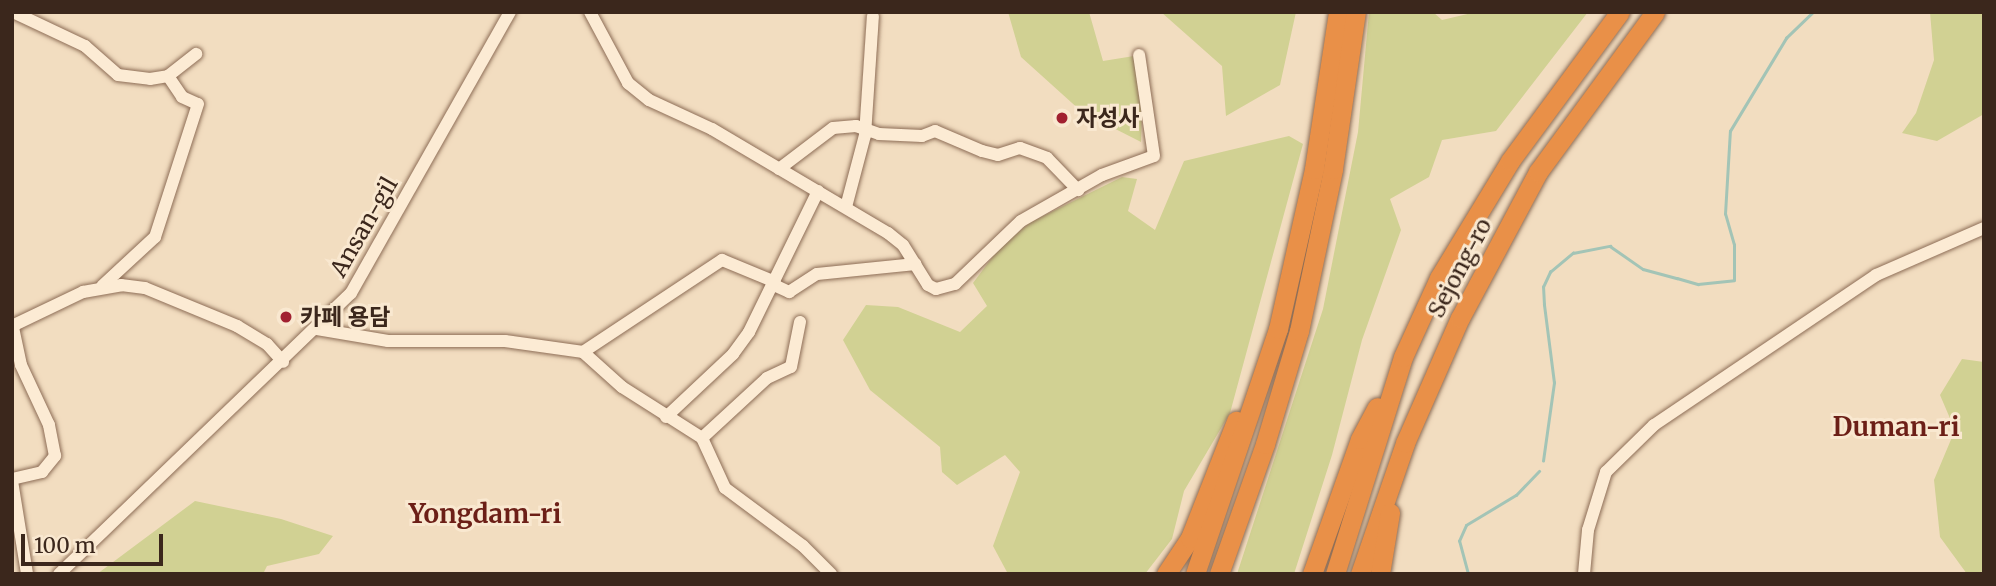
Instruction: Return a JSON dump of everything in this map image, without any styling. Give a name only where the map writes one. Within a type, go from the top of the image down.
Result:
[{"type":"highway","points":[[1195,574],[1278,329],[1314,169],[1338,12]]},
{"type":"highway","points":[[1221,571],[1299,331],[1333,169],[1356,12]]},
{"type":"highway","name":"Sejong-ro","points":[[1335,574],[1404,356],[1439,278],[1510,161],[1620,12]]},
{"type":"highway","name":"Sejong-ro","points":[[1360,574],[1405,443],[1454,330],[1538,172],[1656,12]]},
{"type":"highway","points":[[1166,574],[1190,538],[1230,440],[1314,169]]},
{"type":"highway","points":[[1312,574],[1360,439],[1404,356]]},
{"type":"highway","points":[[1380,574],[1405,443]]},
{"type":"street","points":[[13,12],[85,46],[118,75],[142,79],[168,76],[196,54]]},
{"type":"street","name":"Ansan-gil","points":[[59,574],[283,362],[351,293],[510,12]]},
{"type":"street","points":[[590,12],[628,83],[649,100],[712,129],[888,233],[915,264],[928,285],[949,287],[1021,221],[1077,190],[1154,156],[1139,55]]},
{"type":"street","points":[[846,207],[865,130],[873,16]]},
{"type":"street","points":[[27,574],[12,480],[42,472],[55,456],[49,425],[21,366],[12,326],[102,286],[155,237],[163,202],[196,118],[198,104],[182,97],[168,76]]},
{"type":"street","points":[[779,169],[833,128],[922,136],[935,131],[998,155],[1020,148],[1047,158],[1077,190]]},
{"type":"street","points":[[666,417],[733,354],[774,284],[818,191]]},
{"type":"street","points":[[1584,574],[1588,530],[1606,472],[1654,425],[1876,275],[1984,228]]},
{"type":"street","points":[[583,352],[722,260],[789,292],[817,274],[915,264]]},
{"type":"street","points":[[102,286],[145,288],[183,300],[267,344],[283,362]]},
{"type":"street","points":[[702,438],[767,378],[791,367],[800,322]]},
{"type":"street","points":[[317,329],[388,341],[505,341],[583,352],[666,417],[702,438],[725,488],[803,546],[831,574]]},
{"type":"green space","points":[[1008,12],[1089,12],[1103,61],[1134,56],[1142,115],[1141,142],[1082,112],[1021,57]]},
{"type":"green space","points":[[1161,12],[1296,12],[1280,85],[1226,116],[1222,66]]},
{"type":"green space","points":[[1369,12],[1433,12],[1442,20],[1476,12],[1588,12],[1496,131],[1442,140],[1429,177],[1390,199],[1401,230],[1362,340],[1332,455],[1294,574],[1237,574],[1323,309],[1358,132]]},
{"type":"green space","points":[[1930,12],[1984,12],[1984,114],[1937,141],[1902,133],[1916,113],[1934,60]]},
{"type":"green space","points":[[1289,136],[1303,144],[1230,413],[1184,491],[1172,539],[1145,574],[1008,574],[993,546],[1020,472],[1005,455],[957,485],[942,472],[940,447],[870,390],[843,340],[866,305],[898,307],[960,332],[987,306],[973,283],[1000,247],[1031,222],[1122,177],[1137,179],[1128,211],[1155,230],[1184,161]]},
{"type":"green space","points":[[1962,359],[1984,362],[1984,574],[1967,574],[1940,537],[1934,480],[1955,430],[1940,395]]},
{"type":"green space","points":[[195,501],[281,519],[333,536],[319,554],[267,566],[263,574],[97,574]]},
{"type":"waterway","points":[[1543,461],[1554,383],[1543,287],[1550,272],[1573,253],[1610,246],[1643,269],[1698,284],[1734,280],[1734,245],[1725,214],[1730,131],[1786,38],[1813,12]]},
{"type":"waterway","points":[[1468,574],[1459,541],[1466,525],[1516,495],[1539,471]]},
{"type":"place","name":"자성사","points":[[1062,118]]},
{"type":"place","name":"카페 용담","points":[[286,317]]},
{"type":"district","name":"Duman-ri","points":[[1896,427]]},
{"type":"district","name":"Yongdam-ri","points":[[485,514]]}]
